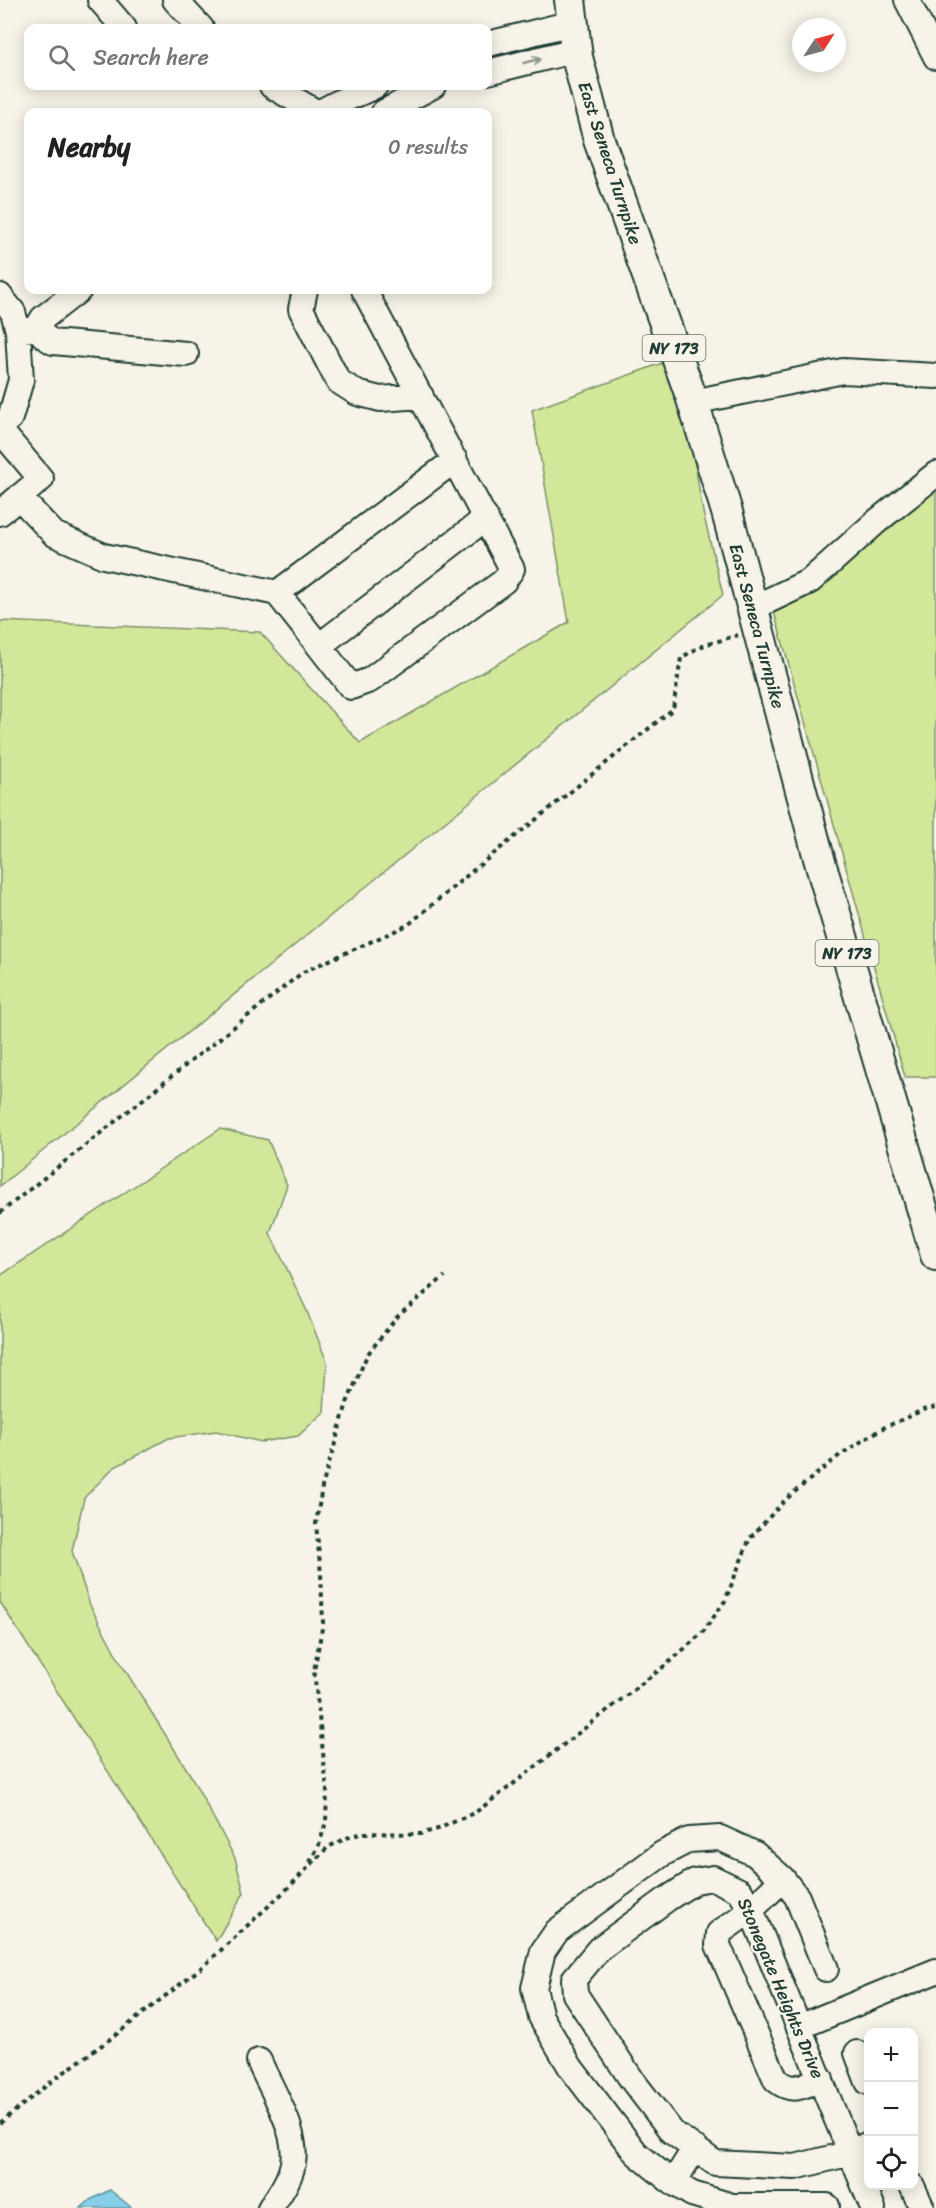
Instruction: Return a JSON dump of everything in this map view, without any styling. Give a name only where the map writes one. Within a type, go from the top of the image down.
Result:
[{"type":"main road","name":"East Seneca Turnpike","points":[[573,24],[599,140],[693,402],[727,512],[820,862],[936,1255]]},
{"type":"street","points":[[99,0],[120,24]]},
{"type":"street","points":[[175,0],[197,24]]},
{"type":"street","points":[[908,0],[936,57]]},
{"type":"street","points":[[492,43],[573,24]]},
{"type":"street","points":[[492,70],[573,24]]},
{"type":"street","points":[[279,90],[309,108]]},
{"type":"street","points":[[328,108],[367,90]]},
{"type":"street","points":[[392,108],[425,90]]},
{"type":"street","points":[[0,513],[41,479],[0,428],[10,418],[21,380],[27,330],[74,294]]},
{"type":"street","points":[[303,294],[301,309],[338,381],[357,393],[380,399],[421,396]]},
{"type":"street","points":[[19,497],[54,534],[104,556],[277,593],[351,687],[370,680],[504,581],[512,569],[366,294]]},
{"type":"street","points":[[0,296],[27,330],[53,342],[186,354]]},
{"type":"street","points":[[693,402],[843,371],[936,376]]},
{"type":"street","points":[[277,593],[455,460]]},
{"type":"street","points":[[756,619],[810,580],[876,522],[936,474]]},
{"type":"street","points":[[319,646],[486,518]]},
{"type":"street","points":[[826,1969],[797,1897],[783,1879],[755,1854],[720,1838],[689,1840],[662,1854],[557,1931],[543,1951],[534,1988],[541,2017],[571,2068],[636,2153],[673,2183],[692,2194],[732,2206],[827,2206]]},
{"type":"street","name":"Stonegate Heights Drive","points":[[574,1986],[574,1979],[599,1949],[695,1881],[713,1878],[740,1891],[751,1910],[820,2079],[860,2148],[873,2208]]},
{"type":"street","points":[[783,1879],[751,1910],[719,1932],[718,1944],[776,2080],[784,2087],[796,2089],[820,2079]]},
{"type":"street","points":[[799,2027],[936,1971]]},
{"type":"street","points":[[536,1979],[574,1986],[575,1994],[632,2080],[672,2132],[716,2163],[795,2167],[860,2148]]},
{"type":"street","points":[[857,2053],[864,2071]]},
{"type":"street","points":[[259,2061],[291,2132],[294,2148],[292,2170],[270,2208]]},
{"type":"street","points":[[673,2183],[695,2148]]},
{"type":"street","points":[[914,2190],[922,2208]]},
{"type":"path","points":[[0,1213],[303,972],[408,925],[476,867],[674,709],[681,658],[756,619]]},
{"type":"path","points":[[308,1865],[320,1845],[327,1811],[327,1789],[314,1671],[323,1623],[316,1524],[322,1487],[347,1403],[367,1355],[397,1317],[445,1276]]},
{"type":"path","points":[[0,2123],[206,1964],[288,1888],[328,1847],[363,1833],[420,1834],[438,1829],[476,1812],[508,1788],[672,1660],[703,1632],[725,1601],[750,1538],[786,1499],[840,1455],[881,1429],[922,1410],[936,1407]]},
{"type":"green space","points":[[668,361],[689,429],[703,512],[723,595],[0,1186],[0,621],[260,632],[360,743],[569,622],[532,410]]},
{"type":"green space","points":[[936,481],[936,1077],[905,1077],[773,608]]},
{"type":"green space","points":[[220,1129],[268,1140],[287,1185],[270,1233],[306,1309],[327,1362],[324,1412],[298,1436],[261,1442],[216,1431],[169,1438],[113,1468],[84,1498],[72,1551],[90,1605],[120,1662],[191,1776],[235,1858],[244,1893],[216,1941],[0,1602],[0,1276]]},
{"type":"water","points":[[110,2190],[132,2208],[81,2208],[90,2200]]}]
